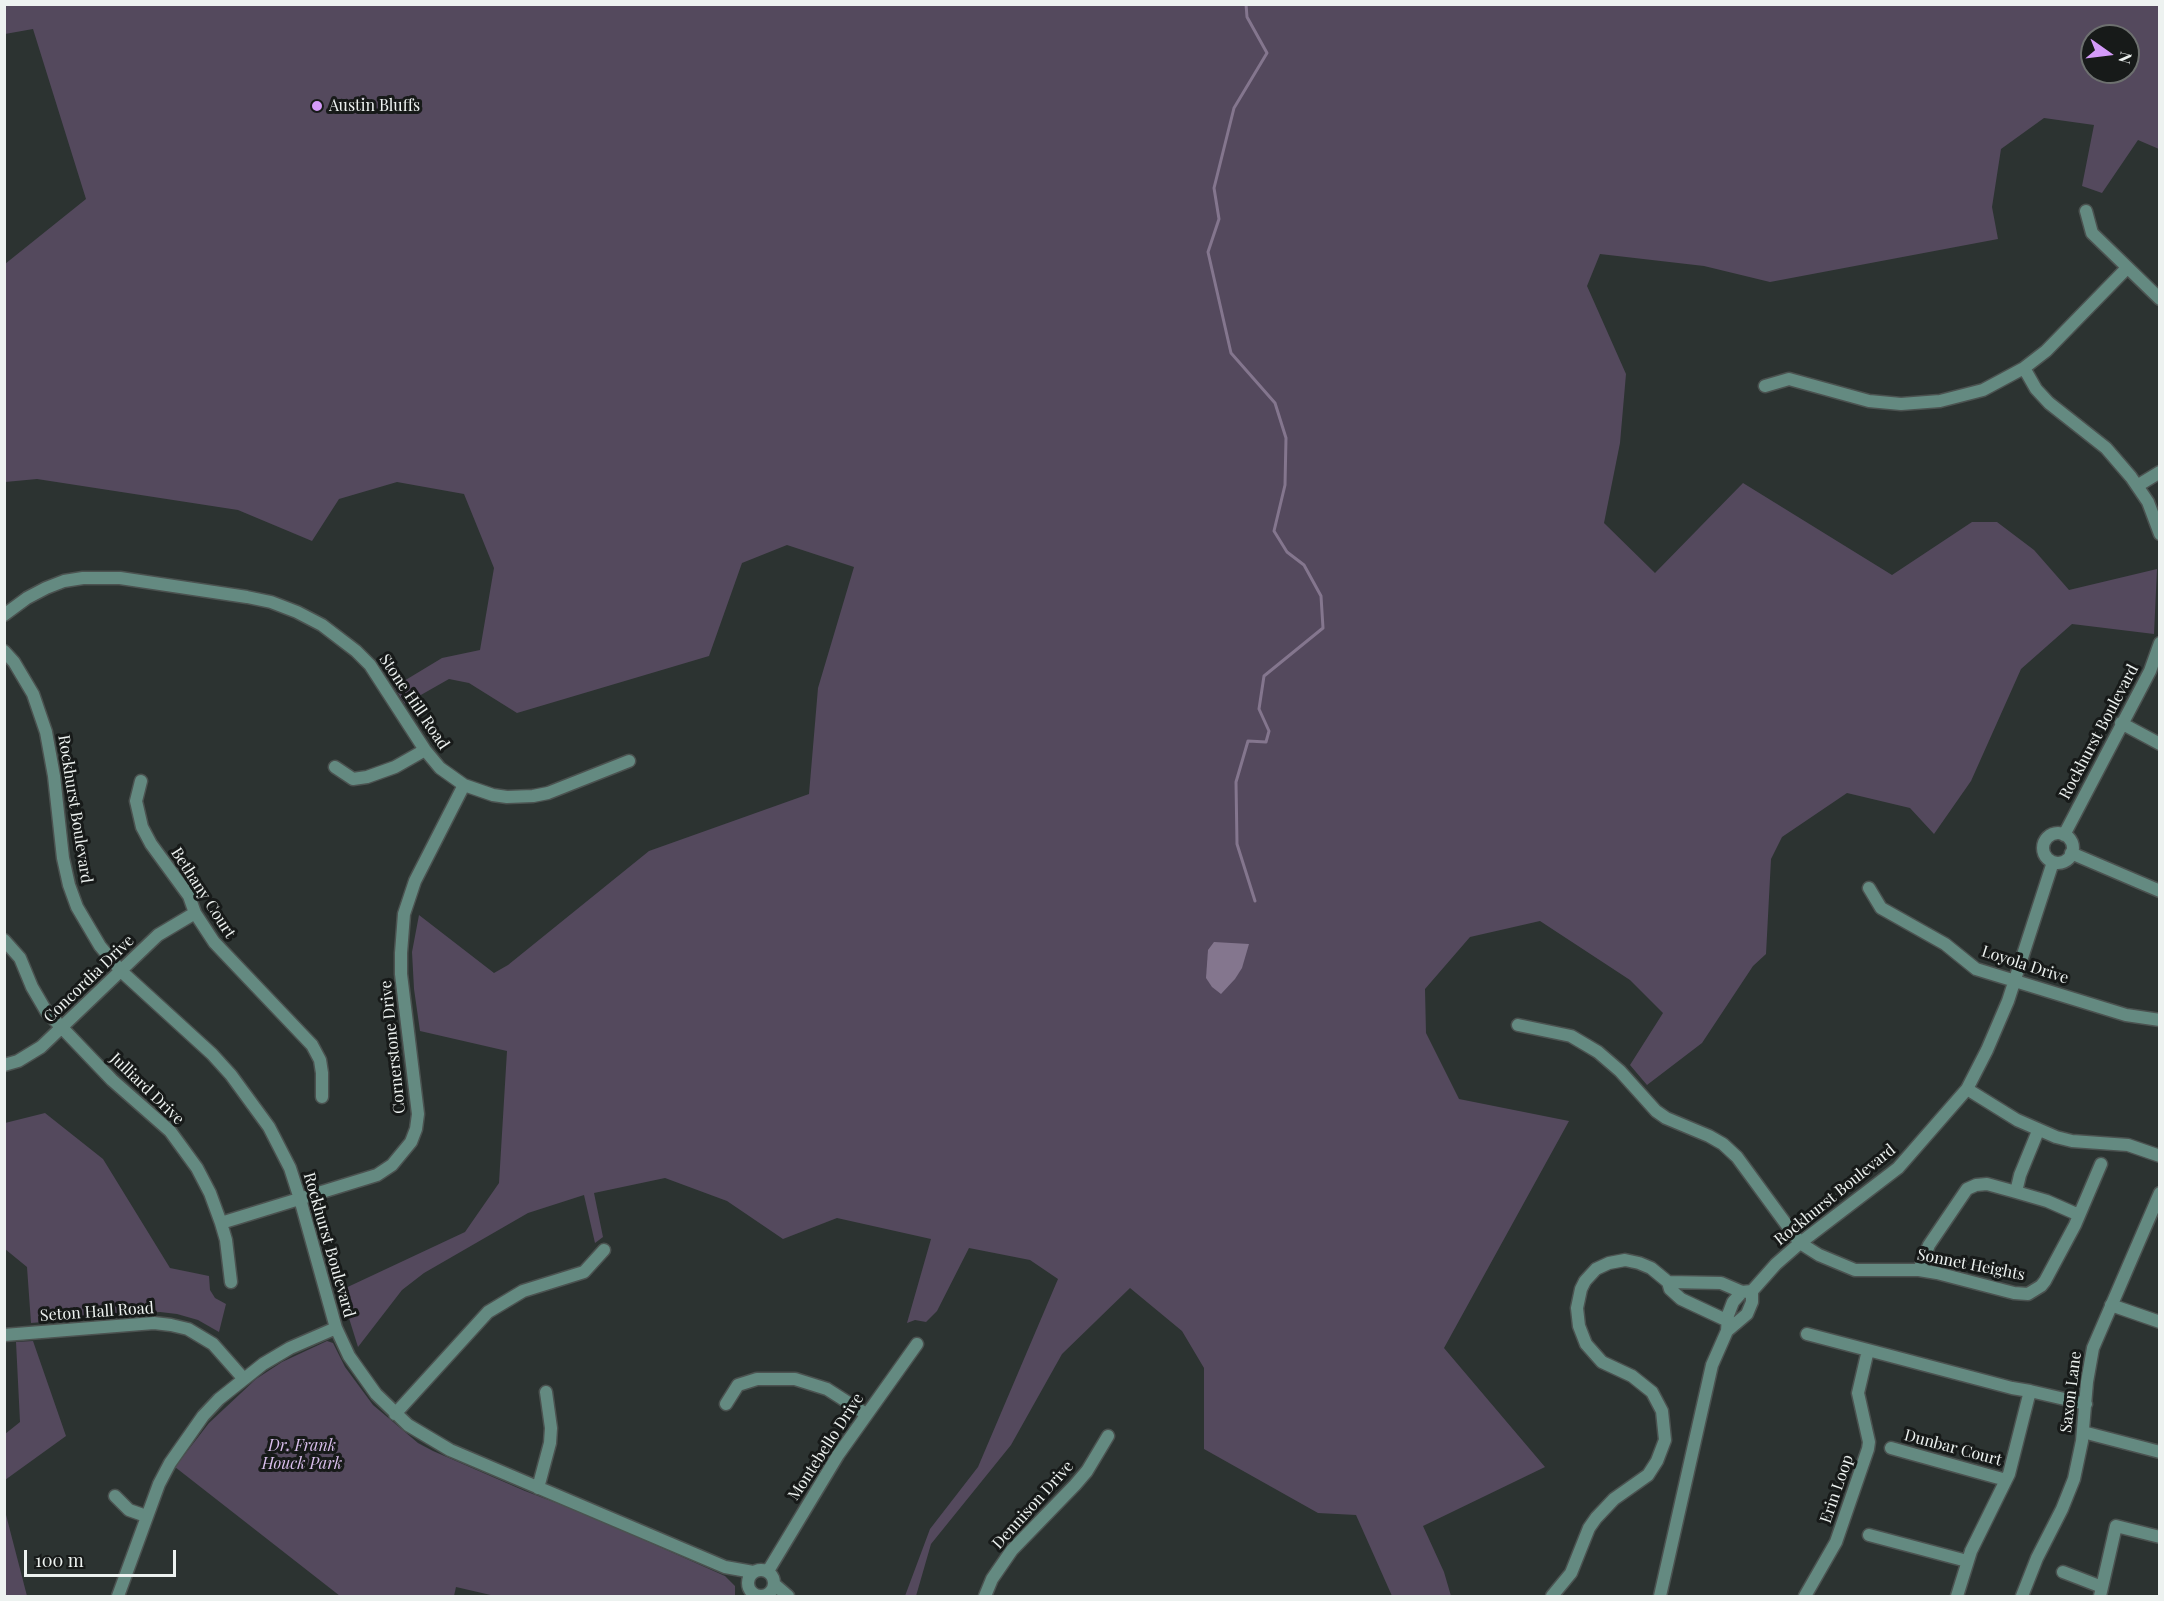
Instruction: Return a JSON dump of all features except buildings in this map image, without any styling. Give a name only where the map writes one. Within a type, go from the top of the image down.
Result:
[{"type":"street","points":[[2086,211],[2092,233],[2160,299]]},
{"type":"street","points":[[1766,386],[1789,379],[1885,404],[1921,404],[1983,390],[2024,368],[2046,351],[2127,268]]},
{"type":"street","points":[[2024,368],[2036,389],[2049,403],[2106,448],[2138,486],[2148,502],[2160,534]]},
{"type":"street","points":[[2138,486],[2160,472]]},
{"type":"street","name":"Stone Hill Road","points":[[4,615],[27,598],[46,588],[64,581],[83,578],[120,578],[271,602],[322,625],[363,658],[370,665],[425,750],[440,768],[464,785],[493,795],[530,796],[548,793],[629,760]]},
{"type":"street","name":"Rockhurst Boulevard","points":[[1660,1596],[1712,1365],[1728,1326],[1733,1302],[1800,1243],[1898,1168],[1967,1089],[2000,1020],[2053,862],[2045,856],[2044,842],[2055,833],[2064,835],[2150,671],[2160,643]]},
{"type":"street","name":"Rockhurst Boulevard","points":[[4,651],[14,662],[33,694],[46,732],[54,776],[63,858],[69,885],[88,928],[121,971],[212,1054],[231,1075],[269,1127],[290,1168],[336,1328],[349,1356],[363,1378],[395,1414],[424,1436],[450,1450],[725,1567],[753,1572]]},
{"type":"street","points":[[2121,723],[2160,744]]},
{"type":"street","points":[[335,767],[353,779],[367,777],[395,767],[425,750]]},
{"type":"street","name":"Bethany Court","points":[[141,781],[136,801],[142,827],[158,855],[189,896],[195,913],[213,942],[312,1045],[320,1060],[322,1097]]},
{"type":"street","name":"Cornerstone Drive","points":[[221,1223],[378,1174],[392,1166],[411,1142],[418,1114],[402,974],[404,914],[419,872],[464,785]]},
{"type":"street","points":[[2053,862],[2062,862],[2071,853],[2071,841],[2064,835]]},
{"type":"street","points":[[2071,853],[2160,891]]},
{"type":"street","name":"Loyola Drive","points":[[1869,888],[1881,908],[1945,944],[1968,964],[1984,972],[2126,1015],[2160,1020]]},
{"type":"street","name":"Concordia Drive","points":[[4,1065],[32,1054],[158,935],[195,913]]},
{"type":"street","name":"Julliard Drive","points":[[4,940],[20,958],[32,987],[46,1011],[127,1095],[170,1131],[197,1168],[210,1193],[221,1223],[226,1240],[231,1282]]},
{"type":"street","points":[[1518,1025],[1558,1033],[1586,1043],[1620,1071],[1656,1111],[1666,1118],[1723,1144],[1737,1157],[1800,1243]]},
{"type":"street","points":[[1967,1089],[2038,1131],[2072,1142],[2128,1145],[2160,1156]]},
{"type":"street","points":[[2016,1192],[2020,1175],[2038,1131]]},
{"type":"street","name":"Sonnet Heights","points":[[1800,1243],[1819,1255],[1855,1270],[1919,1270],[2014,1293],[2028,1294],[2045,1281],[2079,1215],[2101,1164]]},
{"type":"street","points":[[1919,1270],[1929,1245],[1967,1189],[1976,1185],[1987,1184],[2016,1192],[2079,1215]]},
{"type":"street","name":"Saxon Lane","points":[[2022,1596],[2037,1558],[2069,1494],[2080,1454],[2093,1348],[2160,1193]]},
{"type":"street","points":[[395,1414],[488,1312],[523,1291],[584,1272],[604,1250]]},
{"type":"street","points":[[1552,1596],[1571,1573],[1589,1528],[1596,1518],[1614,1499],[1648,1475],[1657,1461],[1665,1440],[1662,1411],[1652,1392],[1632,1376],[1602,1362],[1586,1344],[1576,1308],[1581,1289],[1596,1269],[1609,1263],[1625,1260],[1645,1265],[1668,1282],[1721,1283],[1747,1292]]},
{"type":"street","points":[[1668,1282],[1670,1289],[1681,1299],[1728,1326]]},
{"type":"street","name":"Rockhurst Boulevard","points":[[1728,1326],[1747,1314],[1753,1297],[1747,1292]]},
{"type":"street","points":[[2111,1305],[2160,1323]]},
{"type":"street","name":"Seton Hall Road","points":[[4,1335],[154,1323],[171,1325],[188,1329],[207,1340],[224,1355],[243,1378]]},
{"type":"street","points":[[118,1596],[146,1516],[170,1463],[185,1440],[219,1399],[243,1378],[290,1348],[336,1328]]},
{"type":"street","points":[[1807,1334],[2012,1388],[2086,1404]]},
{"type":"street","name":"Montebello Drive","points":[[768,1571],[866,1414],[917,1344]]},
{"type":"street","name":"Erin Loop","points":[[1805,1596],[1836,1542],[1868,1449],[1869,1442],[1858,1393],[1868,1350]]},
{"type":"street","points":[[726,1404],[738,1385],[757,1379],[795,1379],[827,1389],[866,1414]]},
{"type":"street","points":[[1957,1596],[1967,1561],[2010,1470],[2030,1391]]},
{"type":"street","points":[[538,1488],[550,1443],[551,1428],[546,1392]]},
{"type":"street","points":[[2083,1432],[2160,1452]]},
{"type":"street","name":"Dennison Drive","points":[[985,1596],[992,1579],[1012,1550],[1087,1471],[1108,1436]]},
{"type":"street","name":"Dunbar Court","points":[[1891,1448],[2006,1480]]},
{"type":"street","points":[[115,1496],[129,1510],[146,1516]]},
{"type":"street","points":[[2063,1572],[2101,1592],[2116,1526],[2160,1537]]},
{"type":"street","points":[[1869,1535],[1967,1561]]},
{"type":"street","name":"Rockhurst Boulevard","points":[[725,1567],[757,1594]]},
{"type":"street","points":[[760,1569],[768,1571],[773,1577],[772,1591],[757,1594],[748,1578],[760,1569]]},
{"type":"street","points":[[774,1584],[789,1596]]},
{"type":"green space","points":[[5,4],[2159,5],[2159,149],[2138,140],[2102,193],[2082,186],[2094,125],[2044,118],[2001,149],[1992,207],[1998,239],[1770,282],[1704,266],[1600,254],[1587,286],[1626,374],[1620,443],[1604,523],[1655,573],[1743,483],[1892,575],[1972,522],[1997,522],[2034,550],[2069,590],[2157,569],[2154,634],[2072,624],[2021,669],[1971,781],[1934,834],[1910,808],[1847,793],[1782,837],[1771,859],[1766,954],[1753,966],[1702,1043],[1647,1085],[1630,1065],[1663,1013],[1630,980],[1540,921],[1470,937],[1425,989],[1426,1033],[1459,1099],[1569,1121],[1444,1348],[1545,1467],[1423,1526],[1444,1572],[1451,1596],[1392,1596],[1356,1515],[1318,1513],[1204,1449],[1204,1368],[1182,1331],[1130,1288],[1062,1354],[1011,1445],[931,1544],[916,1596],[905,1596],[930,1529],[978,1467],[1058,1279],[1030,1260],[969,1248],[937,1311],[926,1322],[915,1320],[907,1323],[931,1239],[837,1218],[783,1239],[727,1201],[665,1178],[594,1193],[603,1237],[595,1243],[584,1195],[528,1213],[424,1273],[402,1290],[358,1347],[348,1315],[337,1292],[465,1232],[499,1183],[507,1051],[420,1031],[412,952],[419,915],[494,973],[508,965],[649,851],[809,794],[818,688],[854,567],[787,545],[742,563],[709,656],[517,713],[469,683],[449,679],[405,704],[394,687],[442,658],[480,650],[494,568],[464,494],[397,482],[339,499],[312,541],[238,510],[37,479],[5,482],[5,264],[86,199],[33,29],[5,34]]},
{"type":"green space","points":[[45,1113],[103,1159],[170,1268],[209,1276],[210,1290],[215,1298],[226,1304],[219,1332],[198,1320],[160,1312],[31,1323],[27,1267],[5,1249],[5,1123]]},
{"type":"green space","points":[[33,1341],[66,1436],[5,1480],[5,1434],[20,1422],[16,1342]]},
{"type":"green space","name":"Dr. Frank Houck Park","points":[[327,1341],[333,1343],[345,1367],[373,1405],[418,1443],[725,1576],[735,1586],[735,1596],[495,1596],[456,1587],[454,1596],[340,1596],[175,1467],[209,1423],[256,1379],[282,1362]]},
{"type":"green space","points":[[5,1511],[27,1596],[5,1596]]},
{"type":"shaded area","points":[[1214,942],[1249,944],[1242,968],[1221,994],[1206,978],[1208,950]]},
{"type":"waterway","points":[[1246,4],[1247,17],[1267,53],[1234,108],[1214,188],[1219,219],[1208,252],[1231,353],[1275,403],[1286,438],[1285,485],[1274,531],[1287,552],[1304,565],[1321,596],[1323,628],[1264,676],[1259,709],[1269,731],[1266,742],[1248,741],[1236,782],[1237,844],[1255,901]]},
{"type":"place","name":"Austin Bluffs","points":[[317,106]]}]
